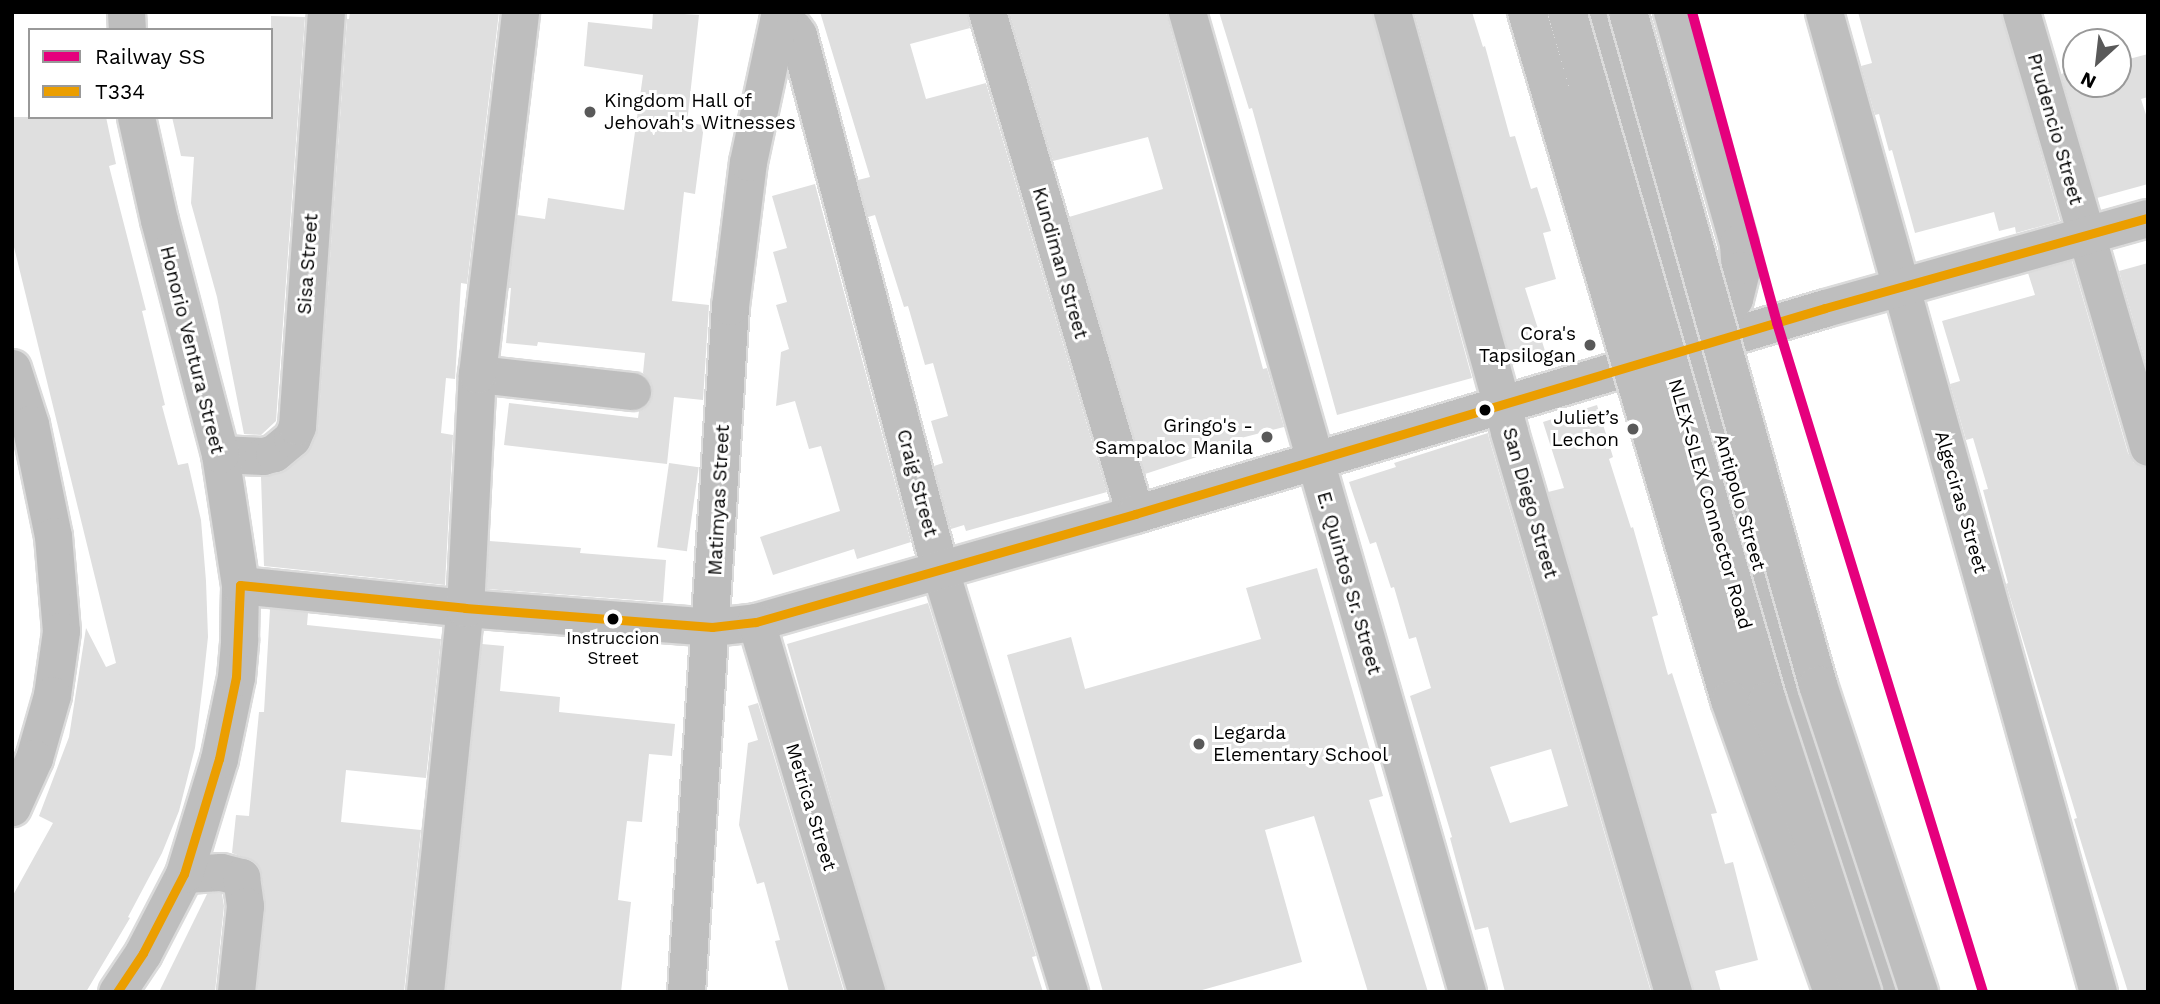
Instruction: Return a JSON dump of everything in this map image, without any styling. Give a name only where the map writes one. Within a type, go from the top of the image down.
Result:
[{"type":"highway","points":[[1527,12],[1730,701],[1833,992]]},
{"type":"highway","name":"NLEX-SLEX Connector Road","points":[[1567,12],[1767,701],[1862,992]]},
{"type":"highway","points":[[1628,12],[1818,685],[1919,992]]},
{"type":"highway","points":[[1673,12],[1739,244],[1741,271],[1734,299],[1696,347]]},
{"type":"street","name":"Sisa Street","points":[[220,454],[263,456],[274,453],[292,438],[297,426],[326,12]]},
{"type":"street","points":[[425,992],[465,608],[477,374],[520,12]]},
{"type":"street","name":"Kundiman Street","points":[[987,12],[1135,514]]},
{"type":"street","name":"E. Quintos Sr. Street","points":[[1187,12],[1467,992]]},
{"type":"street","name":"San Diego Street","points":[[1392,12],[1502,404],[1673,992]]},
{"type":"street","name":"Antipolo Street","points":[[1598,12],[1881,992]]},
{"type":"street","name":"Algeciras Street","points":[[1824,12],[2098,992]]},
{"type":"street","name":"Prudencio Street","points":[[2021,12],[2148,447]]},
{"type":"street","name":"Craig Street","points":[[779,17],[799,35],[940,570],[1069,992]]},
{"type":"street","name":"Matimyas Street","points":[[686,992],[712,627],[730,306],[748,162],[779,17]]},
{"type":"street","name":"Honorio Ventura Street","points":[[117,992],[143,953],[184,874],[219,759],[236,677],[240,585],[220,454],[159,220],[136,119]]},
{"type":"street","points":[[240,585],[465,608],[712,627],[756,622],[2148,218]]},
{"type":"street","points":[[12,368],[21,417],[53,536],[61,631],[52,695],[34,758],[12,807]]},
{"type":"street","points":[[477,374],[632,391]]},
{"type":"street","name":"Metrica Street","points":[[756,622],[866,992]]},
{"type":"street","points":[[184,874],[221,872],[241,877],[245,906],[236,992]]},
{"type":"building","points":[[350,12],[499,12],[467,284],[461,283],[455,379],[446,378],[441,433],[453,435],[445,585],[264,566],[261,477],[280,473],[305,454],[318,428],[347,19]]},
{"type":"building","points":[[653,12],[699,15],[687,123],[704,125],[695,194],[684,192],[672,301],[709,305],[703,400],[674,397],[667,464],[504,445],[509,403],[638,418],[639,411],[648,404],[653,394],[651,382],[643,373],[645,353],[538,342],[537,346],[506,343],[511,288],[508,288],[517,215],[545,219],[548,198],[624,210],[643,75],[584,66],[588,22],[652,29]]},
{"type":"building","points":[[820,12],[967,12],[970,28],[910,44],[926,99],[986,83],[1107,492],[966,531],[964,525],[951,529],[934,466],[943,463],[931,421],[948,416],[933,363],[925,365],[908,306],[904,307],[875,215],[868,217],[858,180],[870,177]]},
{"type":"building","points":[[1009,12],[1166,12],[1263,369],[1267,368],[1284,427],[1210,446],[1212,452],[1145,474],[1069,217],[1163,189],[1148,137],[1053,161]]},
{"type":"building","points":[[1219,12],[1372,12],[1472,378],[1337,415],[1252,108],[1249,109]]},
{"type":"building","points":[[1414,12],[1472,12],[1483,47],[1485,46],[1510,137],[1515,136],[1531,189],[1537,187],[1551,231],[1543,233],[1556,279],[1525,288],[1546,354],[1512,365]]},
{"type":"building","points":[[1858,12],[2001,12],[2060,221],[2016,233],[2015,227],[1999,231],[1994,212],[1915,233],[1892,150],[1889,151],[1879,114],[1875,115],[1861,66],[1872,63]]},
{"type":"building","points":[[271,16],[305,17],[276,421],[261,435],[244,434],[217,297],[191,203],[194,157],[181,156],[172,119],[273,119]]},
{"type":"building","points":[[2148,54],[2148,97],[2141,99],[2148,121],[2148,184],[2097,198],[2068,98],[2132,98],[2132,58]]},
{"type":"building","points":[[12,117],[106,119],[116,164],[109,166],[146,310],[142,311],[165,405],[162,406],[178,465],[188,463],[201,520],[208,637],[195,748],[179,811],[162,853],[128,917],[130,918],[86,992],[12,992],[12,897],[53,823],[39,816],[69,737],[86,628],[106,667],[116,663],[12,239]]},
{"type":"building","points":[[815,184],[911,542],[857,559],[854,549],[773,575],[760,537],[840,511],[821,446],[809,449],[795,401],[776,406],[781,352],[789,349],[776,305],[787,302],[773,252],[787,248],[772,196]]},
{"type":"building","points":[[2072,261],[2128,453],[2134,463],[2148,467],[2148,992],[2128,992],[2089,868],[2074,819],[2077,818],[2006,584],[2008,583],[1983,490],[1988,489],[1973,438],[1966,440],[1950,384],[1960,381],[1942,321],[2035,295],[2028,273]]},
{"type":"building","points":[[2148,263],[2148,371],[2119,271]]},
{"type":"building","points":[[1597,405],[1613,457],[1609,459],[1631,528],[1633,527],[1658,615],[1652,617],[1668,675],[1672,673],[1717,813],[1711,814],[1725,864],[1733,862],[1758,960],[1715,971],[1721,992],[1693,992],[1548,492],[1564,488],[1543,422]]},
{"type":"building","points":[[1488,433],[1651,992],[1505,992],[1488,927],[1475,930],[1450,838],[1452,837],[1410,696],[1431,688],[1416,637],[1409,639],[1394,587],[1391,588],[1376,542],[1370,544],[1349,482],[1396,467],[1394,463]],"holes":[[[1551,749],[1568,806],[1510,823],[1490,767]]]},
{"type":"building","points":[[669,463],[699,467],[687,551],[657,547]]},
{"type":"building","points":[[489,541],[581,548],[580,553],[666,560],[663,602],[487,589]]},
{"type":"building","name":"Legarda Elementary School","points":[[1317,568],[1383,796],[1369,800],[1428,992],[1368,992],[1314,816],[1265,830],[1302,962],[1195,992],[1103,992],[1007,655],[1071,637],[1085,689],[1261,639],[1246,588]]},
{"type":"building","points":[[928,603],[1036,956],[1032,957],[1043,992],[886,992],[787,644]]},
{"type":"building","points":[[270,609],[308,613],[307,625],[441,639],[426,778],[346,770],[341,822],[421,830],[404,992],[257,992],[266,908],[262,874],[256,862],[232,853],[236,815],[249,816],[259,712],[264,712]]},
{"type":"building","points":[[482,644],[504,646],[500,691],[560,697],[559,712],[675,724],[672,756],[649,754],[642,822],[627,821],[618,900],[631,902],[621,992],[446,992]]},
{"type":"building","points":[[758,703],[844,992],[789,992],[775,941],[780,940],[764,882],[757,884],[739,825],[748,743],[758,740],[748,706]]},
{"type":"building","points":[[207,894],[222,894],[224,906],[215,992],[159,992]]},
{"type":"rail line","name":"SS","points":[[1692,12],[1777,323],[1983,992]]},
{"type":"transit line","name":"T334","points":[[117,992],[143,953],[184,874],[219,759],[236,677],[240,585],[465,608],[712,627],[756,622],[1135,514],[1825,308],[2148,218]]},
{"type":"place","name":"Kingdom Hall of Jehovah's Witnesses","points":[[590,112]]},
{"type":"place","name":"Cora's Tapsilogan","points":[[1590,345]]},
{"type":"place","name":"Juliet’s Lechon","points":[[1633,429]]},
{"type":"place","name":"Gringo's - Sampaloc Manila","points":[[1267,437]]},
{"type":"place","name":"Instruccion Street","points":[[613,619]]},
{"type":"place","name":"Legarda Elementary School","points":[[1199,744]]}]
